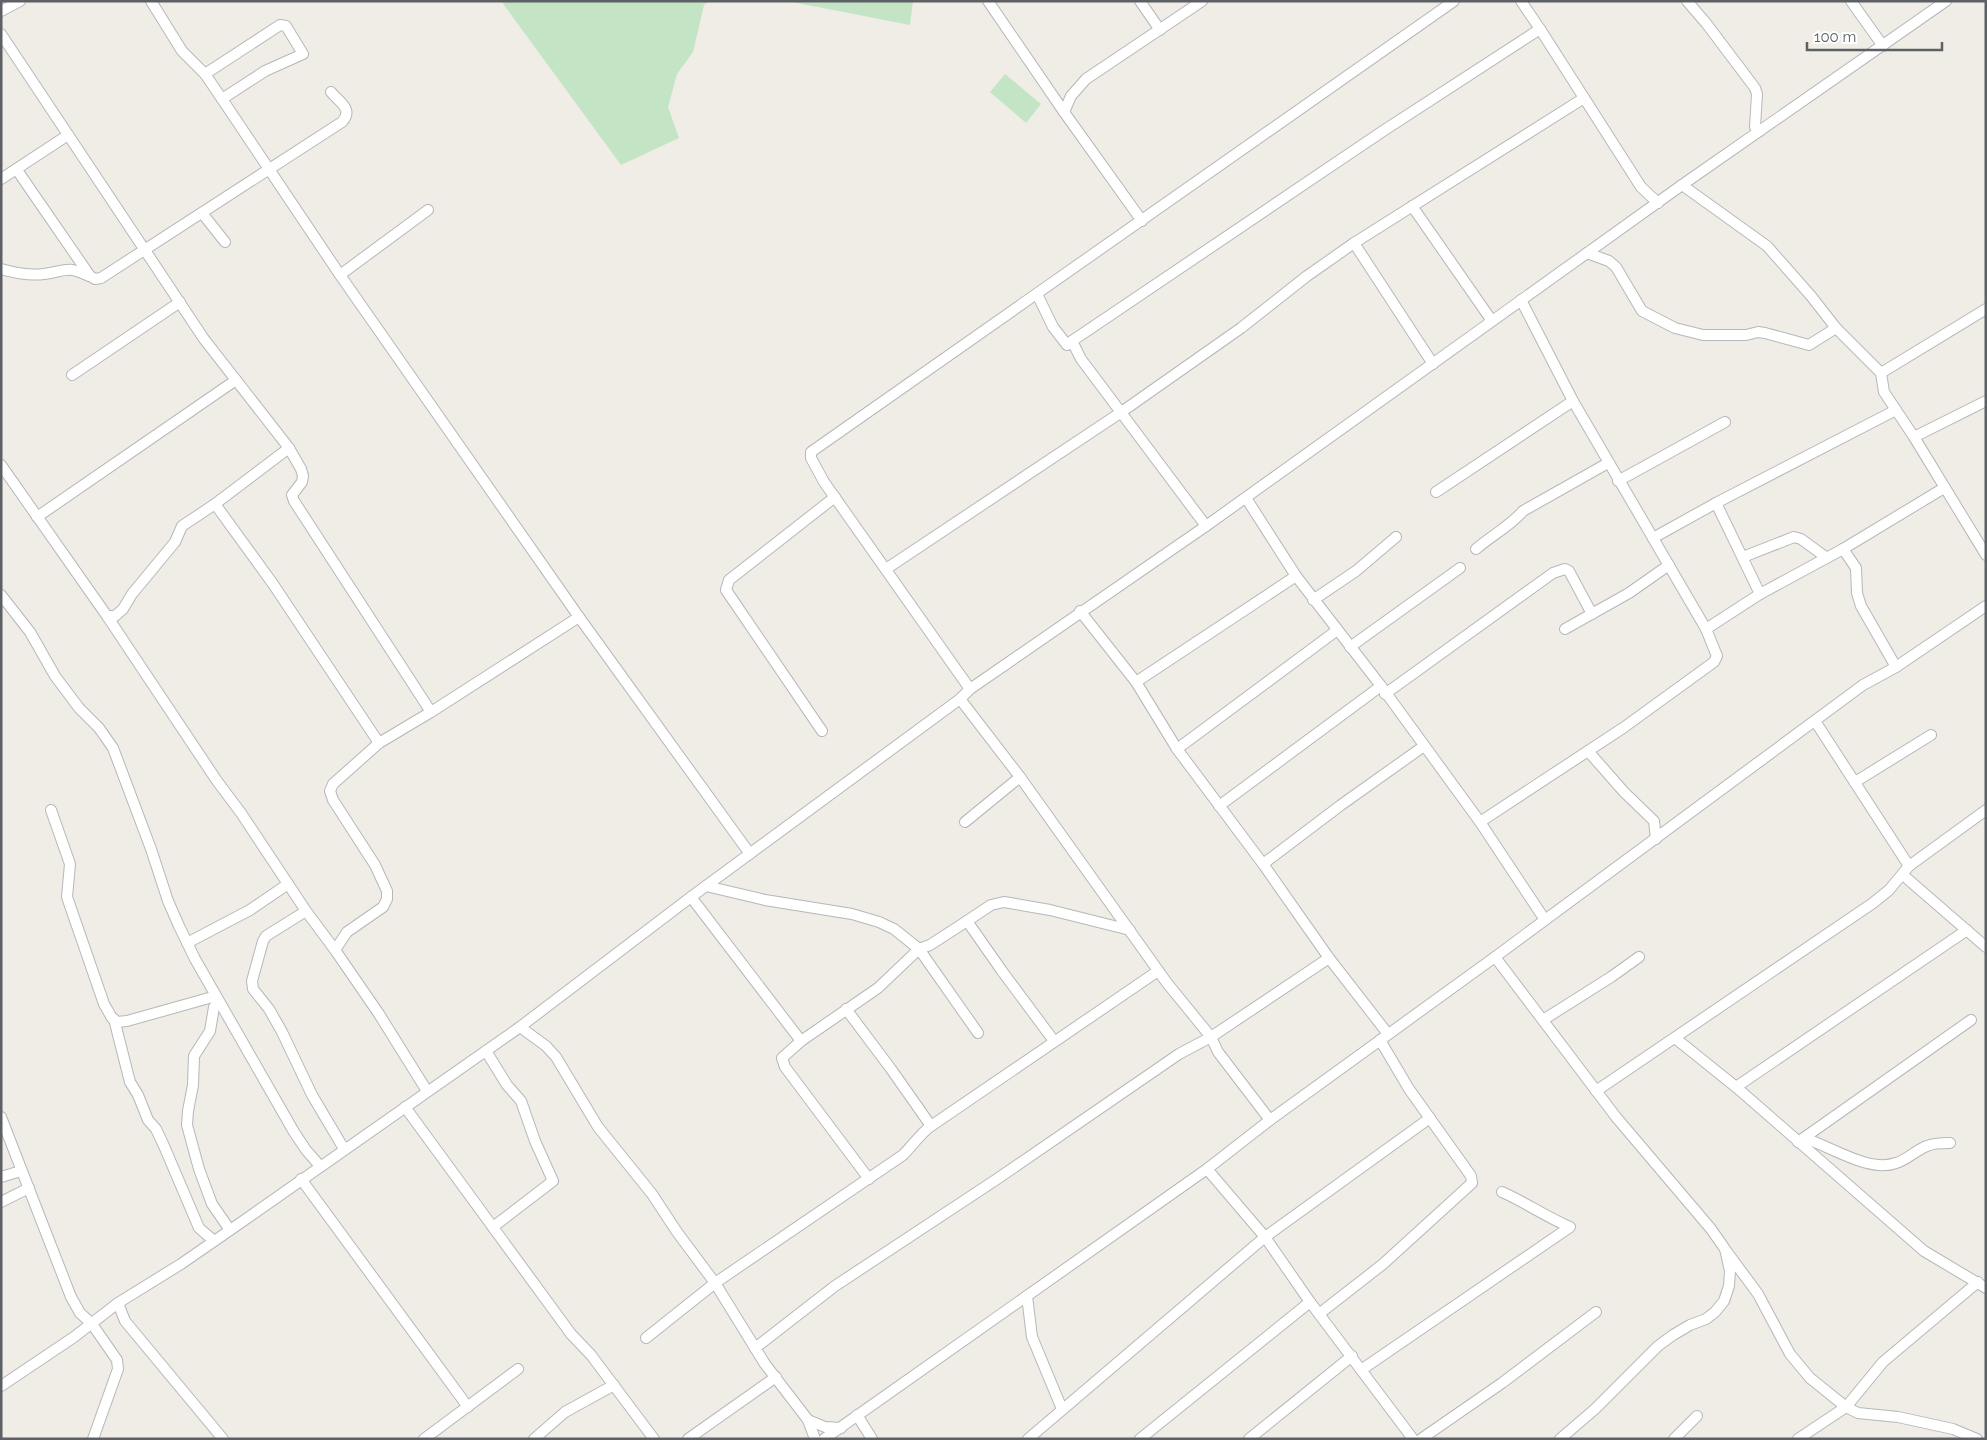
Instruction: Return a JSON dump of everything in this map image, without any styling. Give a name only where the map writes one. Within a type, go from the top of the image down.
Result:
[{"type":"street","points":[[1,11],[20,1]]},
{"type":"street","points":[[151,1],[182,51],[205,74],[340,274],[579,617],[750,854]]},
{"type":"street","points":[[988,1],[1142,221]]},
{"type":"street","points":[[1140,1],[1160,30]]},
{"type":"street","points":[[1064,112],[1071,96],[1086,80],[1202,1]]},
{"type":"street","points":[[970,689],[834,497],[811,458],[813,450],[1454,1]]},
{"type":"street","points":[[1521,1],[1641,187],[1658,202]]},
{"type":"street","points":[[1687,1],[1755,88],[1757,94],[1755,127],[1760,130]]},
{"type":"street","points":[[1851,1],[1883,46]]},
{"type":"street","points":[[1,1386],[118,1304],[181,1264],[520,1026],[691,897],[960,699],[970,689],[1246,498],[1658,202],[1946,1]]},
{"type":"street","points":[[205,74],[280,25],[286,26],[303,54],[265,71],[222,99]]},
{"type":"street","points":[[1037,294],[1059,336],[1067,345],[1383,131],[1540,29]]},
{"type":"street","points":[[1,34],[204,339],[289,448],[303,476],[302,482],[292,495],[294,501],[431,712]]},
{"type":"street","points":[[1,269],[21,273],[44,274],[66,268],[80,271],[95,279],[101,278],[346,119],[347,110],[331,92]]},
{"type":"street","points":[[886,569],[1120,413],[1241,328],[1306,276],[1354,243],[1584,98]]},
{"type":"street","points":[[1,179],[68,135]]},
{"type":"street","points":[[17,170],[90,276]]},
{"type":"street","points":[[1682,185],[1767,246],[1836,328],[1881,373],[1884,392],[1914,436],[1986,555]]},
{"type":"street","points":[[1412,206],[1492,322]]},
{"type":"street","points":[[340,274],[428,210]]},
{"type":"street","points":[[202,213],[225,242]]},
{"type":"street","points":[[1354,243],[1433,364]]},
{"type":"street","points":[[1587,253],[1609,261],[1616,267],[1642,312],[1675,328],[1692,333],[1746,335],[1758,332],[1809,345],[1836,328]]},
{"type":"street","points":[[1480,822],[1588,751],[1717,660],[1717,653],[1706,629],[1573,401],[1522,300]]},
{"type":"street","points":[[72,375],[180,302]]},
{"type":"street","points":[[1881,373],[1986,309]]},
{"type":"street","points":[[1072,342],[1081,359],[1120,413],[1206,526]]},
{"type":"street","points":[[37,518],[236,380]]},
{"type":"street","points":[[1436,492],[1573,401]]},
{"type":"street","points":[[1914,436],[1986,401]]},
{"type":"street","points":[[1653,538],[1716,503],[1896,410]]},
{"type":"street","points":[[1618,481],[1725,422]]},
{"type":"street","points":[[107,616],[115,616],[123,609],[132,594],[176,542],[182,526],[215,504],[289,448]]},
{"type":"street","points":[[1476,549],[1524,511],[1608,463]]},
{"type":"street","points":[[1,465],[107,616],[306,911],[379,1014],[427,1091]]},
{"type":"street","points":[[1706,629],[1760,594],[1843,550],[1944,488]]},
{"type":"street","points":[[822,731],[726,590],[726,585],[729,580],[834,497]]},
{"type":"street","points":[[1246,498],[1313,600],[1383,690],[1480,822],[1545,920]]},
{"type":"street","points":[[1716,503],[1760,594]]},
{"type":"street","points":[[215,504],[272,584],[378,743]]},
{"type":"street","points":[[1313,600],[1356,571],[1396,537]]},
{"type":"street","points":[[1743,558],[1794,537],[1801,539],[1827,558]]},
{"type":"street","points":[[1843,550],[1856,568],[1857,593],[1861,606],[1896,667]]},
{"type":"street","points":[[1565,629],[1629,592],[1669,565]]},
{"type":"street","points":[[1350,647],[1460,568]]},
{"type":"street","points":[[1219,806],[1383,690],[1561,569],[1569,571],[1592,614]]},
{"type":"street","points":[[1136,682],[1296,576]]},
{"type":"street","points":[[1,595],[30,632],[55,676],[79,708],[99,728],[113,748],[148,840],[168,901],[187,943],[294,1132],[320,1166]]},
{"type":"street","points":[[824,1439],[1207,1169],[1270,1120],[1656,839],[1863,685],[1896,667],[1986,606]]},
{"type":"street","points":[[1080,612],[1136,682],[1177,749],[1263,864],[1384,1037],[1409,1089],[1471,1176],[1471,1185],[1383,1264],[1319,1314]]},
{"type":"street","points":[[335,950],[344,935],[383,907],[387,899],[387,891],[375,865],[337,807],[330,790],[333,784],[378,743],[431,712],[579,617]]},
{"type":"street","points":[[1177,749],[1336,631]]},
{"type":"street","points":[[960,699],[1020,777],[1158,971],[1212,1037],[1218,1052],[1270,1120]]},
{"type":"street","points":[[1814,721],[1909,866]]},
{"type":"street","points":[[1855,782],[1931,735]]},
{"type":"street","points":[[1263,864],[1424,746]]},
{"type":"street","points":[[1588,751],[1624,792],[1654,821],[1656,839]]},
{"type":"street","points":[[965,822],[1020,777]]},
{"type":"street","points":[[50,810],[70,864],[67,896],[104,1004],[112,1018],[117,1022],[127,1021],[218,999]]},
{"type":"street","points":[[1596,1091],[1865,908],[1888,890],[1909,866],[1986,810]]},
{"type":"street","points":[[1903,875],[1986,947]]},
{"type":"street","points":[[187,943],[250,910],[288,884]]},
{"type":"street","points":[[706,886],[766,900],[852,914],[879,922],[894,929],[919,950],[978,1033]]},
{"type":"street","points":[[691,897],[801,1041]]},
{"type":"street","points":[[869,1179],[782,1063],[783,1055],[878,988],[919,950],[930,945],[991,905],[1004,902],[1050,910],[1130,930]]},
{"type":"street","points":[[306,911],[266,936],[262,941],[252,981],[254,990],[269,1009],[306,1079],[312,1095],[344,1149]]},
{"type":"street","points":[[967,921],[1054,1041]]},
{"type":"street","points":[[1736,1088],[1967,930]]},
{"type":"street","points":[[1495,957],[1616,1117],[1711,1229],[1758,1294],[1790,1354],[1810,1378],[1846,1407],[1858,1413],[1898,1418],[1953,1429],[1977,1439]]},
{"type":"street","points":[[1543,1020],[1639,957]]},
{"type":"street","points":[[755,1348],[835,1286],[990,1184],[1180,1054],[1212,1037],[1328,958]]},
{"type":"street","points":[[646,1338],[715,1283],[903,1154],[915,1143],[922,1132],[1158,971]]},
{"type":"street","points":[[218,999],[214,1007],[210,1031],[194,1056],[193,1085],[187,1125],[199,1169],[212,1204],[230,1230]]},
{"type":"street","points":[[846,1009],[931,1126]]},
{"type":"street","points":[[114,1019],[130,1082],[138,1095],[148,1120],[156,1129],[199,1228],[213,1240]]},
{"type":"street","points":[[1801,1140],[1971,1020]]},
{"type":"street","points":[[520,1026],[546,1046],[556,1058],[598,1128],[652,1194],[677,1232],[715,1283],[755,1348],[808,1420],[815,1439]]},
{"type":"street","points":[[1675,1038],[1801,1140],[1924,1251],[1982,1285],[1883,1362],[1846,1407],[1798,1439]]},
{"type":"street","points":[[486,1050],[507,1085],[521,1101],[535,1141],[553,1181],[493,1227]]},
{"type":"street","points":[[405,1107],[571,1334],[591,1355],[654,1439]]},
{"type":"street","points":[[1,1117],[21,1171],[80,1314],[92,1324],[118,1364],[93,1439]]},
{"type":"street","points":[[1028,1439],[1265,1237],[1430,1118]]},
{"type":"street","points":[[1801,1140],[1817,1142],[1856,1160],[1883,1165],[1895,1164],[1927,1146],[1950,1143]]},
{"type":"street","points":[[1207,1169],[1265,1237],[1310,1302],[1413,1439]]},
{"type":"street","points":[[1,1177],[21,1171]]},
{"type":"street","points":[[301,1179],[468,1407]]},
{"type":"street","points":[[1,1202],[28,1188]]},
{"type":"street","points":[[1361,1370],[1570,1226],[1552,1219],[1502,1192]]},
{"type":"street","points":[[1560,1439],[1595,1409],[1658,1346],[1690,1325],[1706,1319],[1720,1306],[1724,1301],[1729,1286],[1730,1271],[1725,1249]]},
{"type":"street","points":[[1027,1296],[1032,1337],[1062,1409]]},
{"type":"street","points":[[1140,1439],[1310,1302]]},
{"type":"street","points":[[118,1304],[125,1321],[223,1439]]},
{"type":"street","points":[[1421,1439],[1502,1383],[1596,1312]]},
{"type":"street","points":[[1249,1439],[1352,1356]]},
{"type":"street","points":[[424,1439],[518,1369]]},
{"type":"street","points":[[688,1439],[776,1377]]},
{"type":"street","points":[[534,1439],[565,1412],[614,1385]]},
{"type":"street","points":[[857,1415],[872,1439]]},
{"type":"street","points":[[1674,1439],[1698,1416]]},
{"type":"street","points":[[808,1420],[825,1427],[841,1428]]},
{"type":"green space","points":[[501,1],[709,1],[704,5],[693,52],[677,74],[668,107],[679,138],[621,165]]},
{"type":"green space","points":[[787,1],[913,1],[910,25]]},
{"type":"green space","points":[[1005,74],[1041,104],[1026,123],[990,92]]}]
